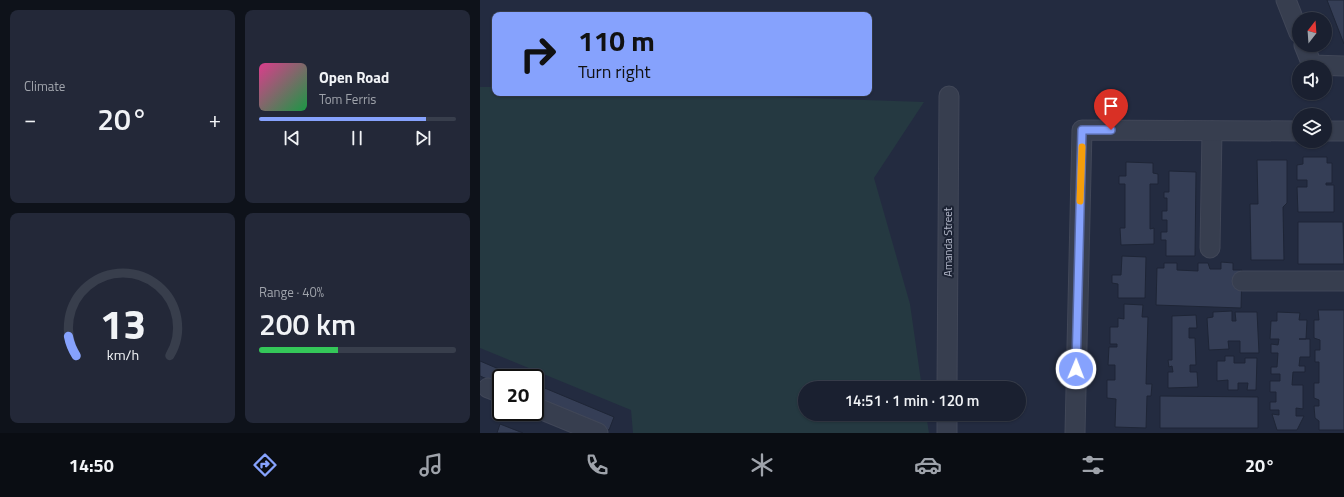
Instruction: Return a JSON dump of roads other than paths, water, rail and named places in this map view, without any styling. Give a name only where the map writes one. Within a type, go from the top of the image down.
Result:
[{"type":"street","points":[[1286,0],[1292,15]]},
{"type":"street","points":[[1307,52],[1312,65],[1344,66]]},
{"type":"street","name":"Amanda Street","points":[[947,381],[949,96]]},
{"type":"street","points":[[1075,433],[1082,130],[1292,131]]},
{"type":"street","points":[[1210,248],[1212,130]]},
{"type":"street","points":[[1332,131],[1344,131]]},
{"type":"street","points":[[1242,281],[1344,281]]},
{"type":"street","points":[[544,411],[598,433]]},
{"type":"street","points":[[947,421],[947,433]]}]
